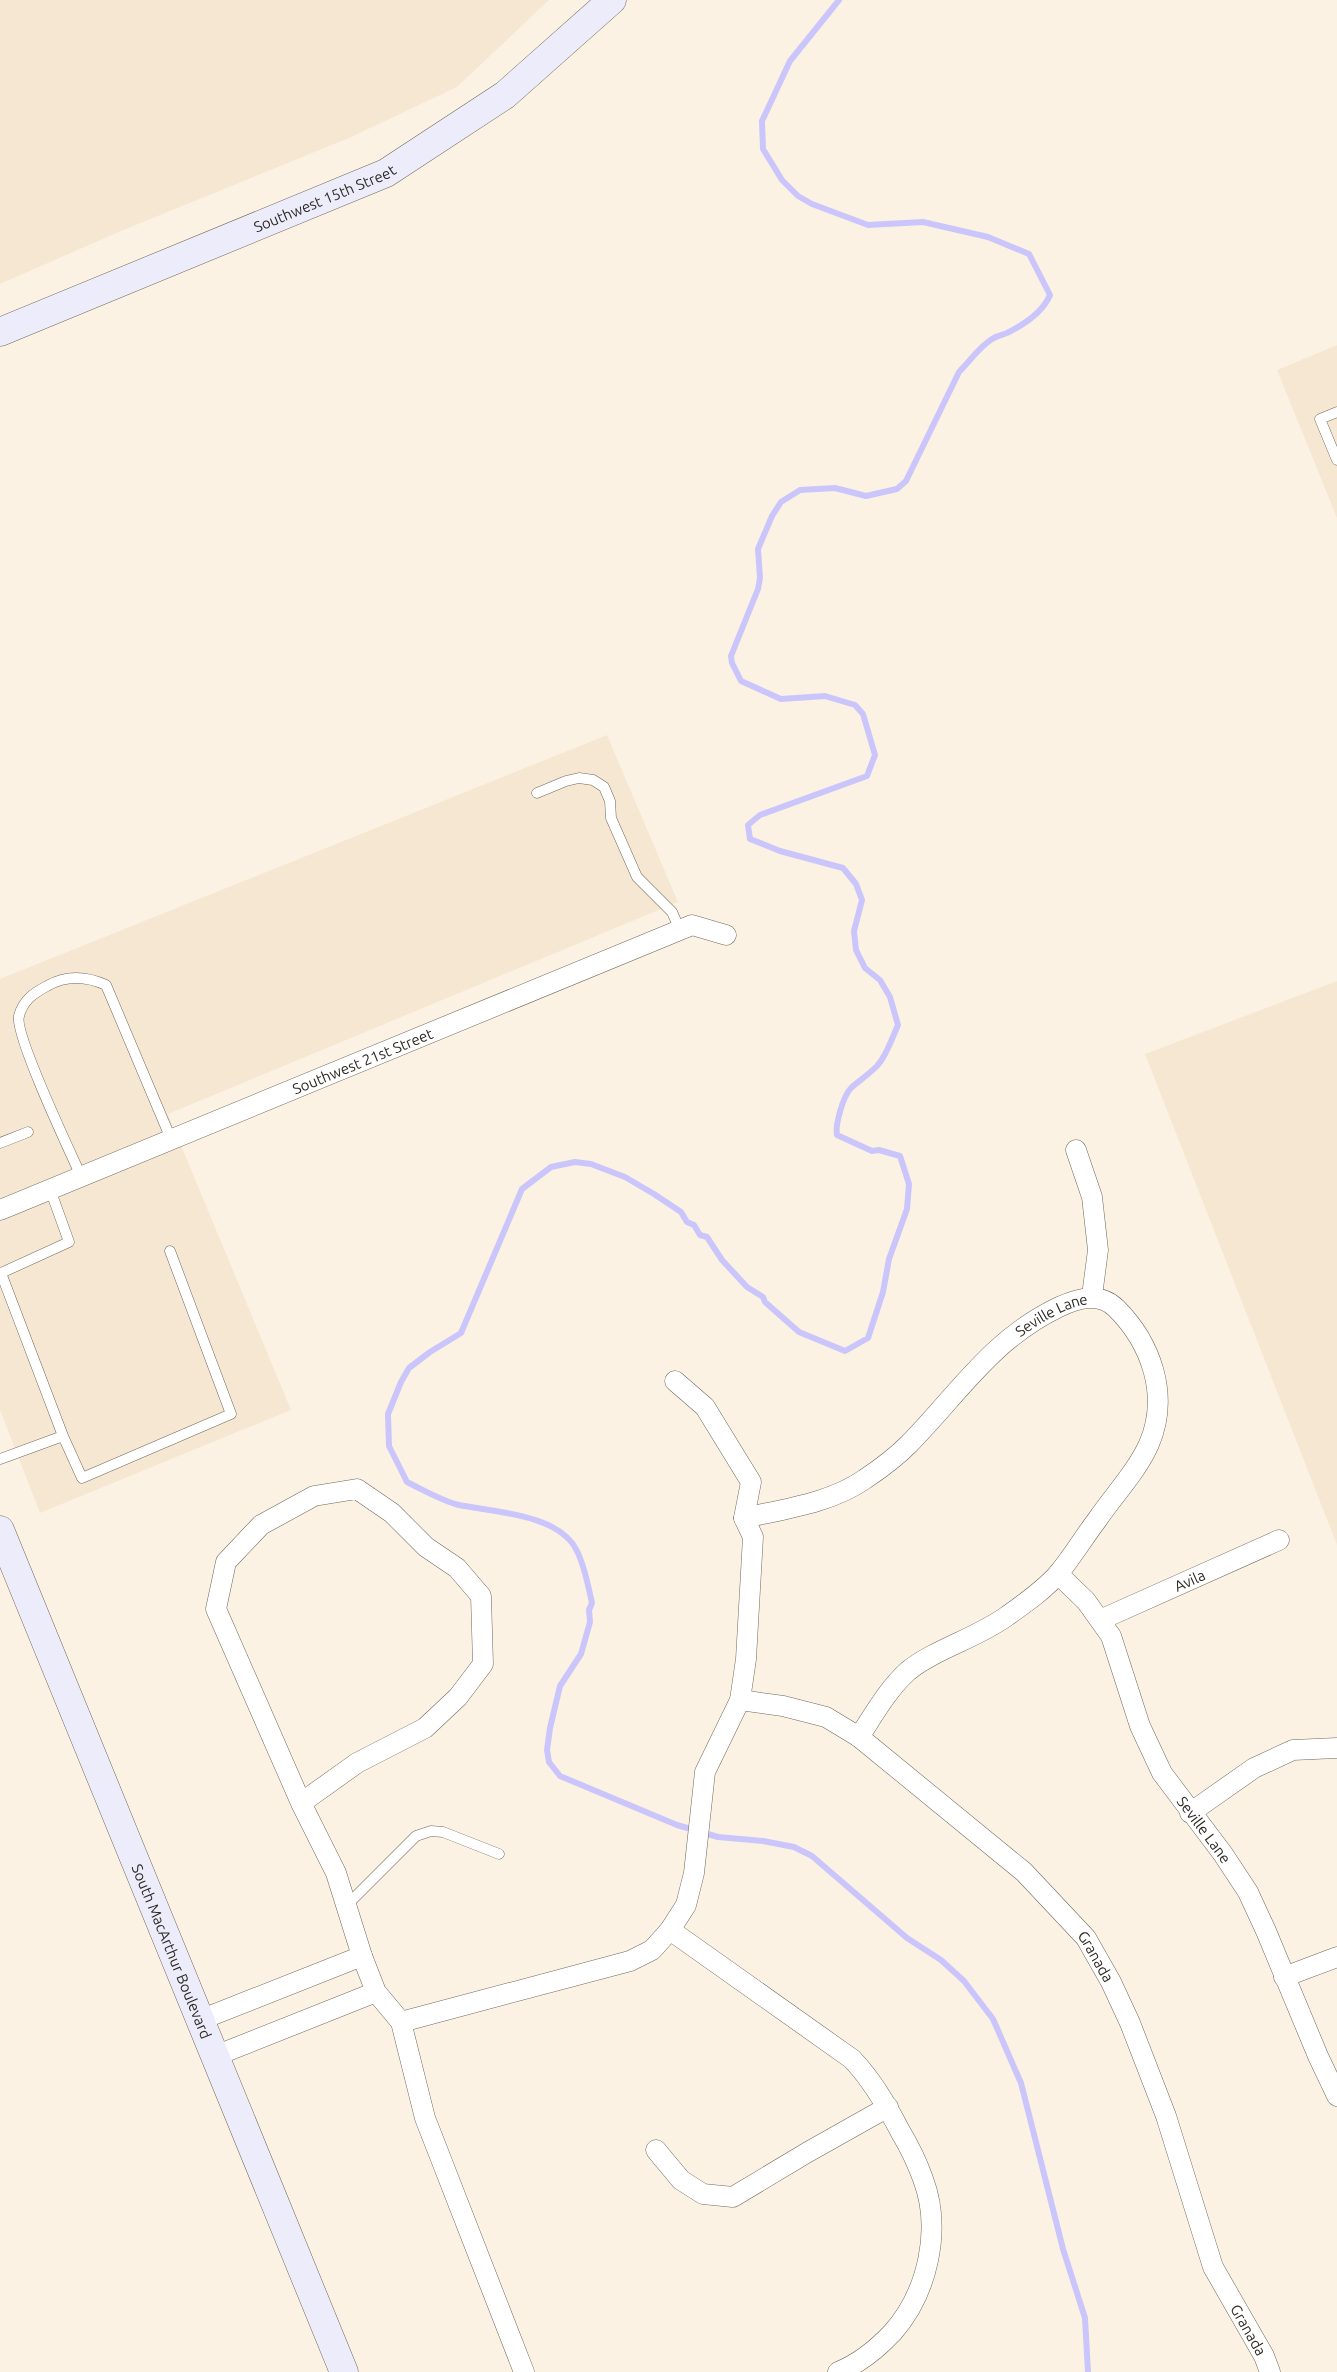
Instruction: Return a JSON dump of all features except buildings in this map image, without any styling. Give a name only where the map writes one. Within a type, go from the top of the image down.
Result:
[{"type":"main road","name":"Southwest 15th Street","points":[[0,332],[386,173],[504,95],[612,0]]},
{"type":"main road","name":"South MacArthur Boulevard","points":[[0,1530],[344,2372]]},
{"type":"street","name":"Southwest 21st Street","points":[[0,1210],[692,925],[726,935]]},
{"type":"street","points":[[1076,1150],[1092,1197],[1098,1250],[1092,1296]]},
{"type":"street","name":"Seville Lane","points":[[744,1518],[798,1506],[834,1495],[863,1481],[909,1444],[958,1387],[1011,1337],[1040,1316],[1069,1302],[1092,1296],[1111,1303],[1130,1322],[1144,1342],[1152,1361],[1156,1382],[1156,1422],[1149,1444],[1133,1470],[1058,1574],[1040,1591],[1006,1617],[908,1671],[886,1696],[859,1737]]},
{"type":"street","points":[[400,2022],[630,1961],[652,1950],[670,1930],[686,1905],[694,1873],[695,1849],[702,1812],[705,1772],[740,1700],[746,1659],[753,1537],[744,1518],[751,1482],[706,1407],[675,1381]]},
{"type":"street","points":[[301,1803],[358,1763],[425,1728],[458,1696],[483,1664],[481,1596],[457,1568],[426,1547],[392,1513],[357,1489],[314,1496],[262,1525],[226,1562],[216,1609],[301,1803],[336,1873],[362,1956],[376,1992],[400,2022],[425,2118],[524,2372]]},
{"type":"street","name":"Avila","points":[[1100,1620],[1279,1540]]},
{"type":"street","name":"Seville Lane","points":[[1058,1574],[1086,1601],[1110,1636],[1149,1749],[1190,1813],[1223,1854],[1248,1892],[1337,2096]]},
{"type":"street","name":"Granada","points":[[740,1700],[783,1706],[826,1717],[859,1737],[1024,1872],[1086,1938],[1111,1982],[1130,2023],[1166,2116],[1196,2219],[1213,2267],[1259,2348],[1270,2372]]},
{"type":"street","points":[[1190,1813],[1254,1768],[1293,1750],[1337,1748]]},
{"type":"street","points":[[670,1930],[852,2059],[869,2077],[888,2107],[924,2180],[932,2232],[929,2257],[922,2283],[903,2320],[884,2341],[864,2357],[838,2372]]},
{"type":"street","points":[[200,2020],[362,1956]]},
{"type":"street","points":[[1284,1977],[1337,1957]]},
{"type":"street","points":[[215,2056],[376,1992]]},
{"type":"street","points":[[656,2150],[681,2180],[703,2194],[733,2198],[808,2152],[888,2107]]},
{"type":"lane","points":[[1337,412],[1320,419],[1337,460]]},
{"type":"lane","points":[[537,793],[566,781],[579,778],[593,780],[604,787],[610,801],[611,818],[637,877],[672,912],[680,930]]},
{"type":"lane","points":[[81,1176],[26,1047],[19,1024],[18,1017],[25,1001],[53,982],[90,978],[106,985],[172,1139]]},
{"type":"lane","points":[[0,1143],[28,1132]]},
{"type":"lane","points":[[50,1190],[69,1242],[1,1272],[63,1436],[82,1478],[231,1414],[170,1251]]},
{"type":"lane","points":[[0,1459],[63,1436]]},
{"type":"lane","points":[[347,1905],[416,1836],[431,1831],[443,1832],[499,1854]]},
{"type":"shaded area","points":[[0,0],[549,0],[457,87],[349,138],[121,231],[0,284]]},
{"type":"shaded area","points":[[1337,345],[1337,518],[1277,370]]},
{"type":"shaded area","points":[[607,735],[678,902],[168,1114],[291,1410],[40,1513],[0,1410],[0,979]]},
{"type":"shaded area","points":[[1337,981],[1337,1545],[1145,1054]]},
{"type":"waterway","points":[[839,0],[790,61],[762,121],[763,149],[782,180],[798,196],[812,204],[868,225],[923,222],[988,237],[1029,254],[1050,295],[1043,307],[1032,317],[1013,330],[995,337],[987,343],[959,372],[906,481],[897,489],[866,496],[835,488],[800,490],[781,502],[772,516],[758,549],[760,578],[758,589],[731,656],[732,663],[741,681],[781,699],[825,696],[855,705],[863,714],[875,755],[867,776],[760,815],[748,825],[750,839],[780,851],[843,868],[856,884],[862,900],[854,931],[856,950],[865,968],[880,980],[890,997],[898,1025],[881,1062],[851,1088],[845,1097],[837,1125],[837,1135],[872,1151],[879,1150],[900,1156],[909,1184],[907,1209],[889,1259],[883,1292],[868,1338],[845,1351],[799,1332],[765,1302],[763,1297],[747,1287],[722,1260],[707,1237],[700,1235],[694,1225],[687,1222],[681,1212],[654,1194],[625,1177],[591,1164],[575,1162],[551,1167],[522,1189],[461,1333],[430,1352],[409,1368],[388,1414],[389,1446],[407,1482],[459,1505],[507,1513],[541,1522],[556,1529],[568,1539],[577,1551],[592,1603],[589,1610],[590,1622],[581,1654],[560,1686],[550,1728],[547,1750],[549,1762],[560,1776],[677,1825],[718,1837],[763,1841],[794,1847],[812,1856],[907,1938],[941,1960],[964,1981],[993,2019],[1021,2083],[1063,2249],[1085,2318],[1088,2372]]}]
